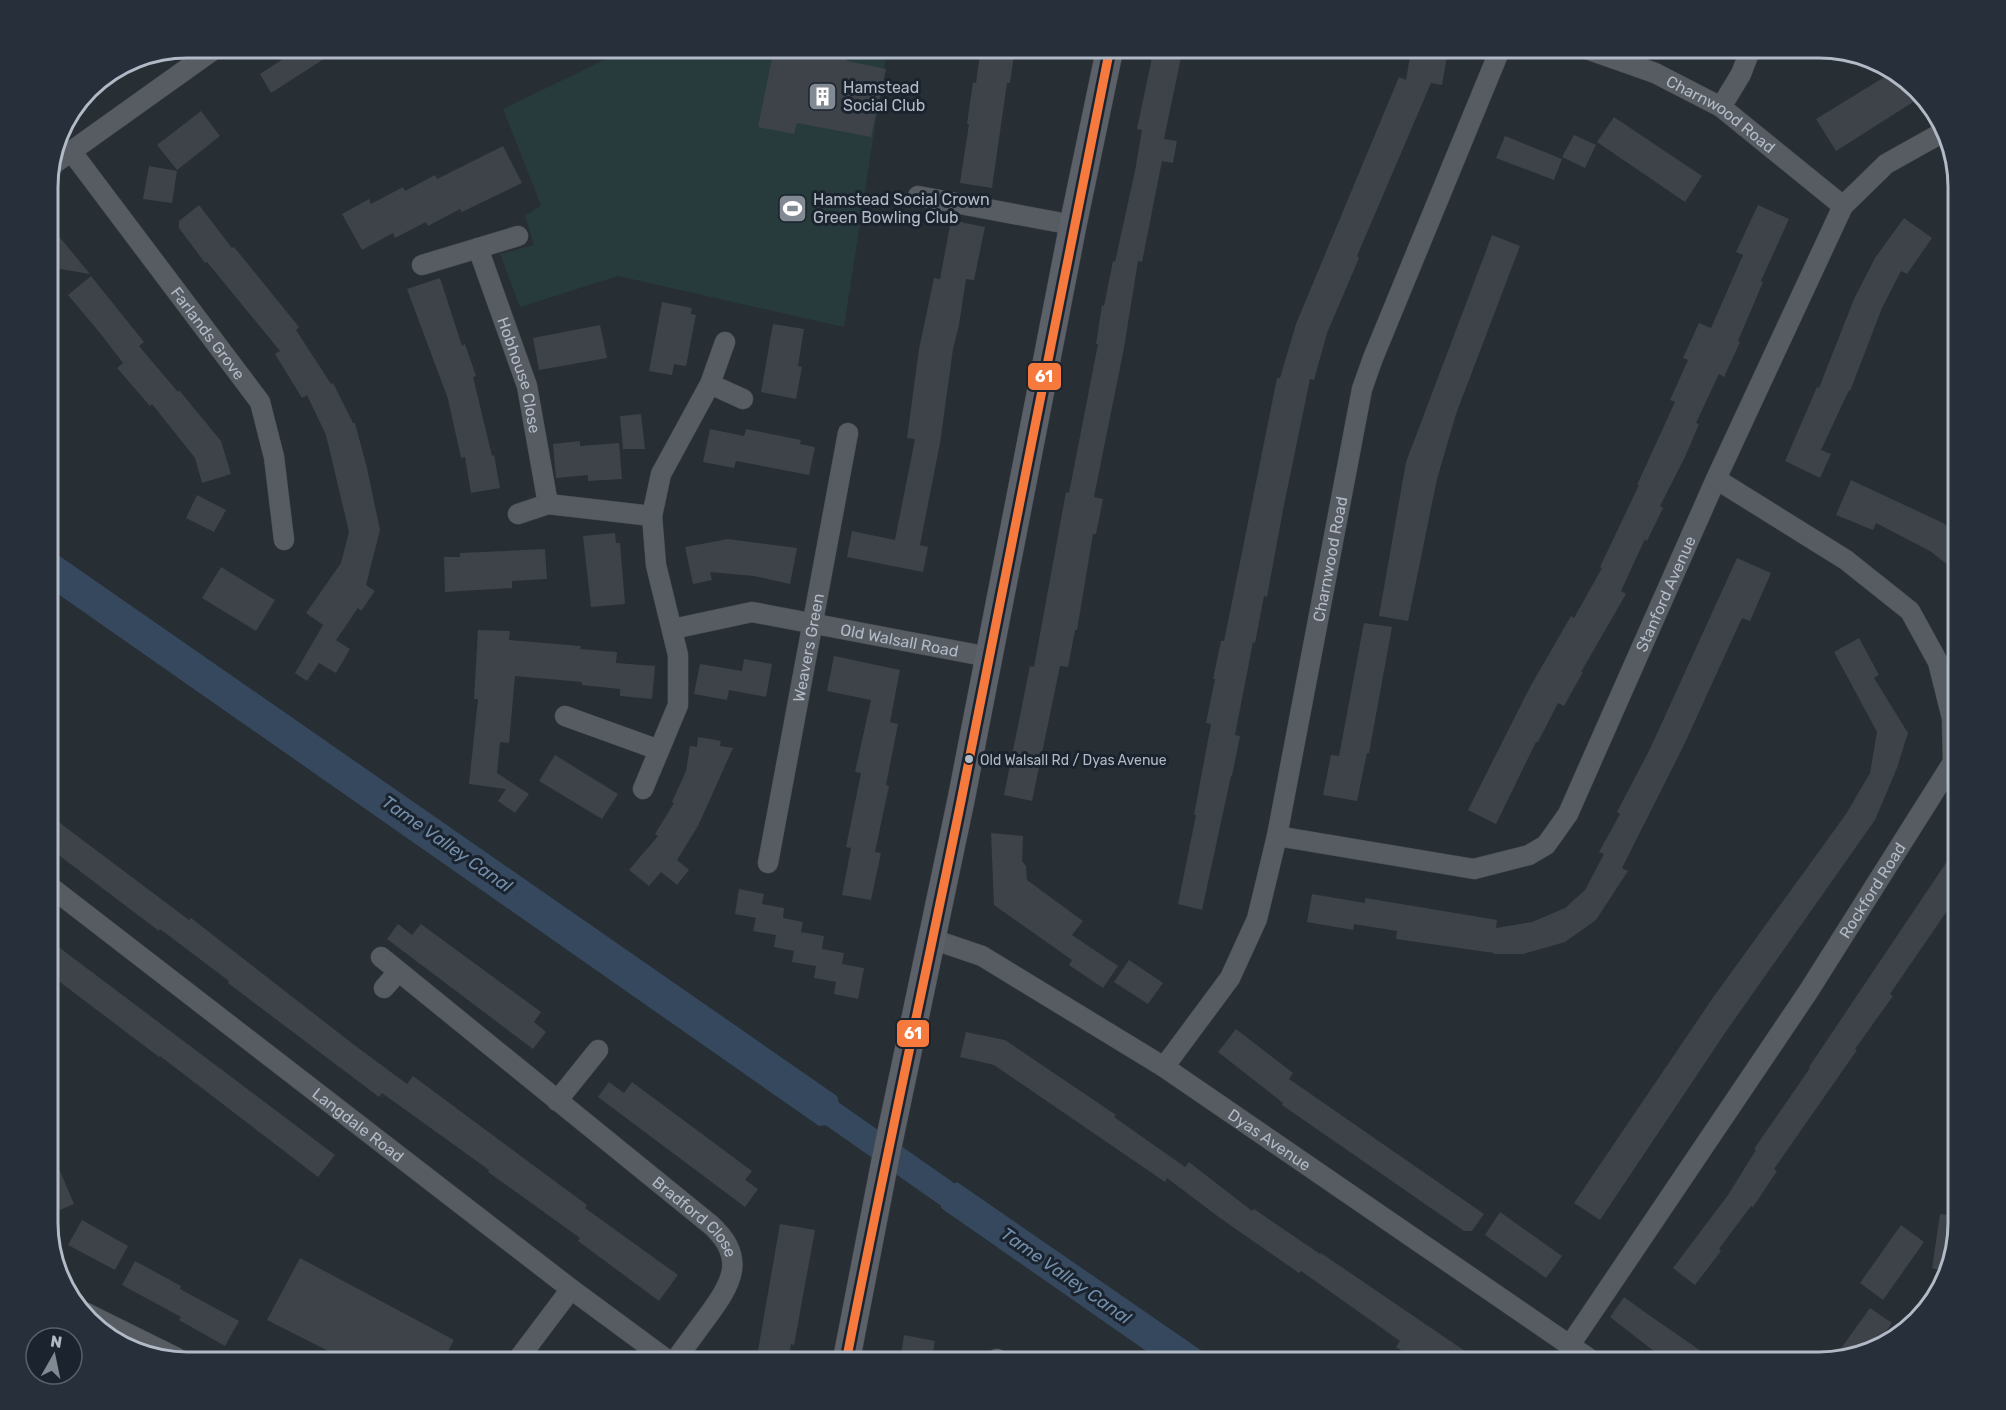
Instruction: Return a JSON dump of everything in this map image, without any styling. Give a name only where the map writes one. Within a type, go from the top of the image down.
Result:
[{"type":"main road","points":[[848,1352],[1108,58]]},
{"type":"street","name":"Charnwood Road","points":[[1164,1067],[1230,978],[1257,919],[1277,837],[1362,389],[1496,58]]},
{"type":"street","name":"Charnwood Road","points":[[1613,58],[1655,73],[1721,107],[1843,206]]},
{"type":"street","points":[[1721,107],[1741,74],[1747,58]]},
{"type":"street","points":[[62,157],[200,59]]},
{"type":"street","name":"Stanford Avenue","points":[[1277,837],[1474,869],[1529,855],[1546,845],[1568,814],[1716,479],[1843,206],[1886,164],[1936,136]]},
{"type":"street","name":"Farlands Grove","points":[[70,151],[260,402],[274,457],[284,540]]},
{"type":"street","points":[[918,196],[1073,225]]},
{"type":"street","points":[[422,265],[518,236]]},
{"type":"street","name":"Hobhouse Close","points":[[478,248],[527,386],[548,504]]},
{"type":"street","points":[[643,789],[678,705],[678,655],[656,565],[652,516],[661,474],[710,384],[725,342]]},
{"type":"street","points":[[710,384],[743,399]]},
{"type":"street","name":"Weavers Green","points":[[768,863],[848,433]]},
{"type":"street","name":"Rockford Road","points":[[1716,479],[1846,560],[1910,611],[1938,662],[1948,702]]},
{"type":"street","points":[[518,514],[548,504],[652,516]]},
{"type":"street","points":[[672,629],[752,612],[811,623]]},
{"type":"street","name":"Old Walsall Road","points":[[811,623],[988,657]]},
{"type":"street","points":[[565,716],[659,750]]},
{"type":"street","name":"Rockford Road","points":[[1570,1345],[1808,992],[1948,770]]},
{"type":"street","name":"Langdale Road","points":[[59,893],[571,1289],[658,1352]]},
{"type":"street","name":"Dyas Avenue","points":[[932,939],[982,956],[1164,1067],[1580,1352]]},
{"type":"street","name":"Bradford Close","points":[[381,957],[711,1225],[728,1244],[733,1269],[729,1285],[679,1352]]},
{"type":"street","points":[[384,988],[398,972]]},
{"type":"street","points":[[557,1101],[598,1050]]},
{"type":"street","points":[[524,1352],[571,1289]]},
{"type":"street","points":[[110,1325],[155,1347]]},
{"type":"green space","points":[[607,59],[885,59],[844,327],[618,276],[520,307],[500,254],[534,245],[525,216],[541,205],[503,109]]},
{"type":"water","name":"Tame Valley Canal","points":[[59,556],[837,1096],[845,1123],[819,1126],[59,595]]},
{"type":"water","name":"Tame Valley Canal","points":[[957,1182],[1204,1352],[1148,1352],[941,1208],[942,1190]]},
{"type":"building","points":[[1014,58],[1010,83],[1007,83],[992,188],[960,183],[973,82],[976,83],[979,59]]},
{"type":"building","points":[[1152,58],[1181,58],[1164,139],[1177,141],[1173,163],[1162,161],[1142,262],[1138,261],[1124,348],[1094,497],[1103,499],[1096,534],[1093,534],[1077,630],[1075,630],[1068,667],[1060,666],[1032,801],[1004,795],[1030,666],[1034,667],[1066,492],[1069,493],[1098,344],[1096,344],[1102,305],[1104,306],[1113,261],[1115,262],[1135,171],[1142,130],[1137,129]]},
{"type":"building","points":[[1410,58],[1447,58],[1442,85],[1431,83],[1357,256],[1359,258],[1327,333],[1314,380],[1310,379],[1267,597],[1264,596],[1255,643],[1253,642],[1235,735],[1240,736],[1202,910],[1178,904],[1211,724],[1206,723],[1215,679],[1213,679],[1221,641],[1224,641],[1277,378],[1280,378],[1296,324],[1399,77],[1406,80]]},
{"type":"building","points":[[283,59],[324,59],[271,93],[260,74]]},
{"type":"building","name":"Hamstead Social Club","points":[[772,59],[848,59],[847,61],[886,69],[871,137],[797,123],[794,134],[758,127]]},
{"type":"building","points":[[1884,77],[1914,102],[1836,151],[1816,119]]},
{"type":"building","points":[[201,111],[220,136],[177,170],[157,145]]},
{"type":"building","points":[[1614,117],[1702,176],[1685,202],[1597,142]]},
{"type":"building","points":[[1574,135],[1596,145],[1585,168],[1562,157]]},
{"type":"building","points":[[1505,136],[1562,159],[1554,180],[1496,158]]},
{"type":"building","points":[[503,146],[522,183],[462,212],[460,209],[428,226],[426,222],[395,238],[393,233],[362,250],[342,214],[369,199],[371,204],[403,187],[405,191],[435,175],[437,179]]},
{"type":"building","points":[[149,166],[177,171],[172,203],[143,199]]},
{"type":"building","points":[[199,205],[299,327],[296,330],[331,384],[333,383],[355,423],[367,468],[380,530],[366,585],[375,591],[361,611],[358,608],[336,640],[350,649],[336,673],[319,663],[307,681],[295,673],[323,625],[306,613],[341,563],[349,532],[326,435],[307,395],[302,398],[275,354],[280,351],[207,262],[205,263],[179,228],[179,221]]},
{"type":"building","points":[[1758,205],[1789,219],[1761,281],[1763,282],[1738,341],[1740,342],[1724,377],[1719,374],[1696,423],[1699,424],[1685,457],[1660,506],[1663,508],[1647,541],[1645,539],[1621,591],[1626,594],[1564,706],[1558,703],[1496,824],[1468,810],[1530,687],[1571,616],[1574,618],[1602,568],[1600,567],[1675,402],[1670,400],[1688,360],[1683,358],[1699,323],[1711,328],[1743,255],[1736,252]]},
{"type":"building","points":[[1904,218],[1932,238],[1907,274],[1901,271],[1882,308],[1850,391],[1821,450],[1831,454],[1820,478],[1785,461],[1817,387],[1819,388],[1854,299],[1875,258]]},
{"type":"building","points":[[951,220],[985,227],[974,280],[966,279],[953,349],[940,443],[920,545],[928,547],[923,572],[847,557],[852,531],[895,540],[915,439],[907,438],[919,349],[934,278],[940,279]]},
{"type":"building","points":[[1492,235],[1520,246],[1456,414],[1437,479],[1408,621],[1379,616],[1406,462]]},
{"type":"building","points":[[59,236],[90,274],[59,269]]},
{"type":"building","points":[[91,276],[144,342],[139,346],[221,441],[231,474],[202,483],[195,458],[152,404],[150,406],[117,368],[123,363],[68,295]]},
{"type":"building","points":[[440,278],[462,346],[465,344],[476,376],[473,377],[492,456],[494,455],[500,488],[471,493],[465,457],[461,458],[448,399],[407,289]]},
{"type":"building","points":[[662,302],[692,308],[691,314],[696,315],[686,366],[674,364],[672,375],[649,371]]},
{"type":"building","points":[[773,324],[804,329],[798,366],[802,367],[796,399],[761,392]]},
{"type":"building","points":[[600,325],[607,358],[539,370],[533,338]]},
{"type":"building","points":[[641,414],[645,449],[623,449],[620,416]]},
{"type":"building","points":[[710,429],[744,436],[746,429],[801,440],[800,444],[815,447],[809,475],[736,461],[734,468],[703,462]]},
{"type":"building","points":[[580,441],[580,446],[619,443],[622,479],[588,481],[588,475],[556,478],[553,444]]},
{"type":"building","points":[[1851,480],[1948,527],[1948,565],[1930,551],[1876,523],[1873,530],[1836,515]]},
{"type":"building","points":[[197,495],[226,510],[214,532],[186,518]]},
{"type":"building","points":[[615,533],[616,543],[620,543],[625,604],[591,607],[583,536]]},
{"type":"building","points":[[728,539],[797,548],[790,584],[754,576],[710,572],[712,580],[693,584],[685,547]]},
{"type":"building","points":[[545,549],[547,579],[512,581],[512,588],[445,592],[444,557],[460,557],[460,553]]},
{"type":"building","points":[[1737,558],[1771,573],[1750,621],[1742,618],[1683,747],[1622,868],[1628,871],[1596,920],[1565,942],[1523,954],[1494,954],[1396,939],[1397,931],[1354,924],[1353,930],[1307,922],[1312,894],[1365,903],[1365,898],[1497,920],[1496,928],[1532,922],[1565,908],[1585,890],[1604,854],[1599,852],[1620,814],[1617,812],[1650,749]]},
{"type":"building","points":[[221,567],[275,600],[256,631],[202,598]]},
{"type":"building","points":[[1364,623],[1392,627],[1369,753],[1367,753],[1357,801],[1323,795],[1331,755],[1339,756]]},
{"type":"building","points":[[478,630],[510,631],[509,640],[581,646],[580,649],[617,652],[616,663],[655,666],[652,699],[620,696],[620,689],[582,685],[582,682],[515,676],[509,743],[500,742],[497,773],[529,794],[515,813],[498,801],[506,789],[469,784],[478,699],[474,699]]},
{"type":"building","points":[[1859,638],[1879,675],[1874,678],[1908,733],[1897,768],[1875,820],[1727,1030],[1600,1220],[1574,1203],[1712,999],[1846,814],[1870,773],[1877,732],[1834,652]]},
{"type":"building","points":[[834,656],[900,670],[890,722],[898,724],[886,785],[889,786],[875,852],[881,853],[871,900],[842,895],[851,848],[846,847],[861,773],[855,772],[871,700],[827,691]]},
{"type":"building","points":[[744,659],[772,664],[766,697],[729,690],[727,700],[694,694],[700,664],[742,671]]},
{"type":"building","points":[[698,737],[721,741],[720,746],[733,748],[698,826],[677,860],[689,870],[677,885],[661,872],[649,886],[629,870],[658,836],[655,834],[674,803],[672,802],[686,771],[690,746],[697,747]]},
{"type":"building","points":[[555,755],[618,794],[602,819],[539,781]]},
{"type":"building","points":[[59,822],[189,920],[191,918],[407,1084],[413,1076],[587,1205],[585,1208],[678,1275],[659,1301],[578,1241],[580,1238],[488,1172],[489,1170],[382,1093],[379,1097],[228,983],[229,981],[160,929],[159,931],[59,855]]},
{"type":"building","points":[[991,833],[1023,836],[1022,861],[1026,866],[1027,880],[1083,921],[1072,935],[1118,966],[1103,988],[1069,965],[1072,960],[994,905]]},
{"type":"building","points":[[1948,860],[1948,910],[1890,994],[1893,996],[1855,1049],[1857,1050],[1774,1169],[1777,1171],[1753,1207],[1751,1206],[1719,1249],[1721,1251],[1695,1285],[1673,1268],[1728,1195],[1756,1150],[1754,1149]]},
{"type":"building","points":[[739,889],[764,894],[762,904],[784,908],[783,918],[803,922],[801,932],[824,936],[822,949],[844,953],[842,964],[864,968],[858,999],[834,994],[836,982],[814,978],[816,966],[792,962],[794,951],[774,947],[776,935],[753,931],[756,918],[735,914]]},
{"type":"building","points":[[398,924],[412,935],[421,924],[541,1012],[534,1022],[546,1032],[533,1049],[387,939]]},
{"type":"building","points":[[59,947],[335,1155],[318,1177],[59,981]]},
{"type":"building","points":[[1129,960],[1163,983],[1148,1004],[1114,982]]},
{"type":"building","points":[[1236,1029],[1293,1073],[1289,1079],[1484,1214],[1472,1231],[1464,1231],[1282,1105],[1283,1103],[1218,1052]]},
{"type":"building","points":[[966,1032],[1005,1040],[1116,1115],[1114,1117],[1185,1167],[1189,1162],[1252,1211],[1254,1209],[1321,1253],[1466,1352],[1404,1352],[1396,1347],[1400,1341],[1301,1271],[1299,1273],[1220,1218],[1167,1178],[1165,1182],[994,1065],[960,1057]]},
{"type":"building","points":[[609,1082],[624,1093],[632,1082],[752,1171],[745,1180],[758,1189],[745,1207],[598,1097]]},
{"type":"building","points":[[59,1169],[74,1204],[59,1210]]},
{"type":"building","points":[[1500,1212],[1562,1256],[1546,1278],[1485,1235]]},
{"type":"building","points":[[1940,1214],[1948,1215],[1941,1264],[1938,1270],[1932,1268]]},
{"type":"building","points":[[82,1220],[128,1246],[115,1270],[68,1245]]},
{"type":"building","points":[[780,1224],[815,1230],[794,1345],[791,1344],[790,1352],[758,1352]]},
{"type":"building","points":[[1901,1225],[1924,1242],[1883,1300],[1860,1283]]},
{"type":"building","points":[[300,1258],[454,1340],[447,1352],[330,1352],[267,1320]]},
{"type":"building","points":[[135,1261],[239,1321],[225,1346],[179,1320],[181,1317],[122,1285]]},
{"type":"building","points":[[1624,1297],[1703,1352],[1655,1352],[1610,1317]]},
{"type":"building","points":[[1870,1308],[1892,1323],[1885,1332],[1875,1338],[1860,1345],[1840,1349]]},
{"type":"building","points":[[904,1335],[935,1341],[933,1352],[901,1352]]},
{"type":"waterway","points":[[818,1104],[970,1210]]},
{"type":"transit line","name":"61","points":[[848,1352],[980,707],[1108,58]]},
{"type":"place","name":"Hamstead Social Club","points":[[822,96]]},
{"type":"place","name":"Hamstead Social Crown Green Bowling Club","points":[[792,208]]},
{"type":"place","name":"Old Walsall Rd / Dyas Avenue","points":[[969,759]]}]
